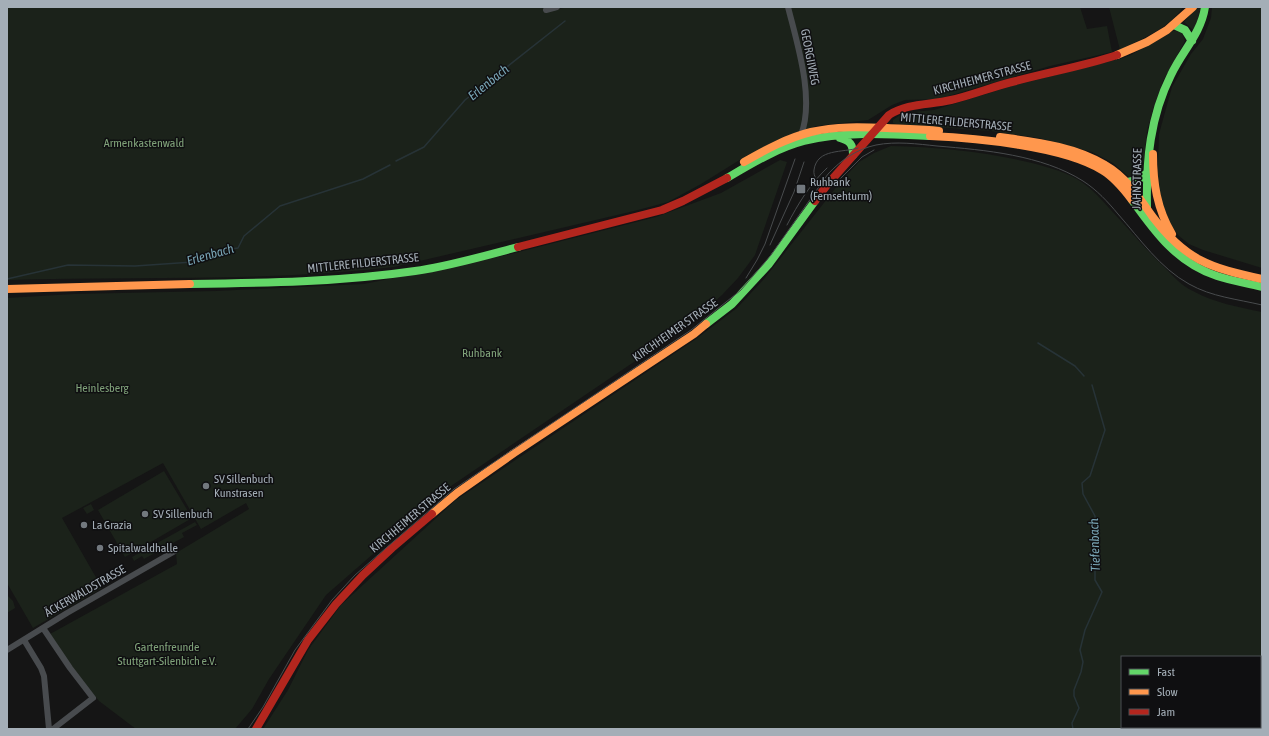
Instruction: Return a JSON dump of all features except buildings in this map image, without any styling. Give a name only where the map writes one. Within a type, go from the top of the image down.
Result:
[{"type":"main road","name":"KIRCHHEIMER STRASSE","points":[[256,729],[308,640],[336,604],[363,575],[392,548],[457,493],[514,453],[694,334],[732,304],[747,290],[769,264],[820,194],[889,114],[904,106],[935,104],[996,86],[1117,56],[1157,37],[1174,25],[1187,10],[1194,7]]},
{"type":"main road","name":"JAHNSTRASSE","points":[[1206,7],[1202,24],[1166,84],[1151,130],[1147,174],[1147,208],[1150,226],[1168,247],[1196,268],[1224,279],[1262,287]]},
{"type":"main road","points":[[1174,25],[1183,28],[1192,41]]},
{"type":"main road","name":"JAHNSTRASSE","points":[[1154,121],[1153,163],[1155,193],[1161,214],[1166,226],[1174,236],[1176,244],[1196,260],[1211,267],[1239,275],[1262,279]]},
{"type":"main road","name":"MITTLERE FILDERSTRASSE","points":[[710,188],[740,165],[762,152],[801,135],[819,130],[839,127],[906,129],[964,133],[1028,141],[1085,156],[1106,164],[1127,182],[1160,227],[1176,244]]},
{"type":"main road","points":[[792,145],[801,135]]},
{"type":"main road","name":"MITTLERE FILDERSTRASSE","points":[[7,289],[265,283],[355,278],[394,274],[448,265],[663,210],[710,188],[744,168],[792,145],[817,138],[834,136],[940,136],[970,138],[1041,150],[1083,161],[1102,170],[1116,181],[1127,193],[1150,226]]},
{"type":"main road","points":[[834,136],[850,141],[854,147],[853,155]]},
{"type":"main road","points":[[1127,182],[1141,180],[1147,174]]},
{"type":"street","points":[[546,10],[557,7]]},
{"type":"street","name":"GEORGIIWEG","points":[[788,7],[805,81],[805,119],[801,135]]},
{"type":"street","name":"ÄCKERWALDSTRASSE","points":[[7,650],[175,551]]},
{"type":"street","points":[[43,628],[91,700],[53,729]]},
{"type":"street","points":[[24,640],[41,668],[44,676],[49,729]]},
{"type":"green space","name":"Armenkastenwald","points":[[7,7],[556,7],[557,9],[570,7],[1080,7],[1087,29],[1107,26],[1112,52],[1050,66],[938,99],[905,100],[892,105],[868,120],[816,126],[794,134],[746,156],[701,184],[668,202],[394,267],[346,272],[249,277],[7,280]]},
{"type":"green space","points":[[1109,7],[1183,7],[1171,21],[1163,27],[1120,50]]},
{"type":"green space","points":[[1196,7],[1201,7],[1195,28],[1193,30],[1184,22]]},
{"type":"green space","points":[[1212,7],[1262,7],[1262,268],[1203,250],[1189,244],[1179,236],[1171,225],[1157,194],[1159,134],[1172,87],[1191,54],[1203,39],[1211,18]]},
{"type":"green space","points":[[1173,31],[1182,33],[1185,41],[1163,81],[1154,106],[1147,131],[1141,188],[1113,163],[1092,152],[1039,138],[991,131],[893,123],[893,120],[903,113],[934,110],[1012,86],[1123,58]]},
{"type":"green space","points":[[891,146],[962,151],[997,156],[1032,163],[1065,173],[1077,179],[1094,192],[1150,253],[1174,277],[1189,289],[1218,302],[1262,312],[1262,729],[263,729],[288,690],[308,650],[341,605],[456,500],[696,339],[737,308],[764,279],[842,180],[859,162],[874,153]]},
{"type":"green space","points":[[780,160],[787,162],[755,255],[738,278],[722,295],[687,326],[451,486],[326,595],[269,679],[252,709],[235,729],[136,729],[99,701],[72,667],[50,634],[177,564],[176,553],[249,509],[246,503],[201,529],[163,463],[62,518],[102,588],[33,628],[7,583],[7,298],[74,294],[216,291],[364,284],[507,255],[656,217],[721,193]]},
{"type":"green space","name":"SV Sillenbuch","points":[[164,471],[192,518],[125,557],[98,510]]},
{"type":"green space","points":[[91,504],[94,510],[87,514],[83,508]]},
{"type":"green space","points":[[195,522],[197,525],[182,533],[184,537],[144,559],[142,556],[134,561],[132,557]]},
{"type":"green space","points":[[7,595],[13,601],[15,608],[7,613]]},
{"type":"waterway","name":"Erlenbach","points":[[396,161],[424,147],[465,100],[565,21]]},
{"type":"waterway","name":"Erlenbach","points":[[7,279],[68,265],[135,266],[193,262],[218,251],[238,248],[244,236],[280,206],[363,179],[390,165]]},
{"type":"waterway","name":"Tiefenbach","points":[[1038,343],[1075,366],[1084,376]]},
{"type":"waterway","name":"Tiefenbach","points":[[1073,729],[1072,723],[1079,708],[1074,696],[1074,690],[1083,662],[1080,650],[1085,630],[1102,592],[1095,580],[1095,516],[1083,494],[1082,483],[1090,476],[1105,430],[1092,385]]},
{"type":"tram line","points":[[248,729],[263,707],[295,650],[332,600],[355,575],[454,489],[691,330],[741,290],[771,255],[828,174],[838,164],[862,149],[884,144],[915,144],[1013,155],[1050,165],[1067,172],[1098,192],[1151,252],[1169,270],[1189,284],[1207,292],[1262,305]]},
{"type":"tram line","points":[[858,148],[832,153],[820,158],[816,163],[814,170],[816,179],[824,185],[831,185],[838,181],[862,157],[874,150]]},
{"type":"tram line","points":[[746,278],[765,244],[795,159]]},
{"type":"tram line","points":[[770,245],[794,192],[804,162]]},
{"type":"tram line","points":[[787,225],[805,195],[827,168]]},
{"type":"traffic: fast","points":[[1147,207],[1147,173],[1151,140],[1158,107],[1175,66],[1200,26],[1205,7]]},
{"type":"traffic: fast","points":[[1174,25],[1185,30],[1192,41]]},
{"type":"traffic: fast","points":[[727,178],[764,157],[804,141],[850,134],[930,136]]},
{"type":"traffic: fast","points":[[840,138],[846,140],[850,144],[853,155]]},
{"type":"traffic: fast","points":[[1127,182],[1138,180],[1147,173]]},
{"type":"traffic: fast","points":[[1132,200],[1158,235],[1179,255],[1190,263],[1217,276],[1262,287]]},
{"type":"traffic: fast","points":[[706,324],[732,304],[769,264],[815,201]]},
{"type":"traffic: fast","points":[[190,284],[302,281],[387,275],[441,266],[518,247]]},
{"type":"traffic: slow","points":[[1117,55],[1147,42],[1167,30],[1193,7]]},
{"type":"traffic: slow","points":[[744,162],[785,141],[820,130],[859,127],[939,131]]},
{"type":"traffic: slow","points":[[930,136],[994,141],[1043,149],[1065,155],[1102,170],[1118,183],[1132,200]]},
{"type":"traffic: slow","points":[[1000,137],[1067,149],[1080,153],[1105,165],[1126,181],[1164,231],[1188,252],[1213,266],[1262,279]]},
{"type":"traffic: slow","points":[[1153,154],[1155,185],[1159,205],[1172,234]]},
{"type":"traffic: slow","points":[[7,289],[190,284]]},
{"type":"traffic: slow","points":[[432,514],[457,493],[514,453],[694,334],[706,324]]},
{"type":"traffic: jam","points":[[815,201],[827,185],[889,115],[896,111],[911,106],[943,102],[959,98],[1008,83],[1117,55]]},
{"type":"traffic: jam","points":[[518,247],[662,210],[683,201],[727,178]]},
{"type":"traffic: jam","points":[[256,729],[308,640],[336,604],[363,575],[432,514]]},
{"type":"place","name":"Ruhbank (Fernsehturm)","points":[[801,189]]},
{"type":"place","name":"SV Sillenbuch Kunstrasen","points":[[206,486]]},
{"type":"place","name":"SV Sillenbuch","points":[[145,514]]},
{"type":"place","name":"La Grazia","points":[[84,525]]},
{"type":"place","name":"Spitalwaldhalle","points":[[100,548]]},
{"type":"park label","name":"Ruhbank","points":[[482,353]]},
{"type":"park label","name":"Heinlesberg","points":[[102,388]]},
{"type":"park label","name":"Gartenfreunde Stuttgart-Silenbich e.V.","points":[[167,654]]}]
